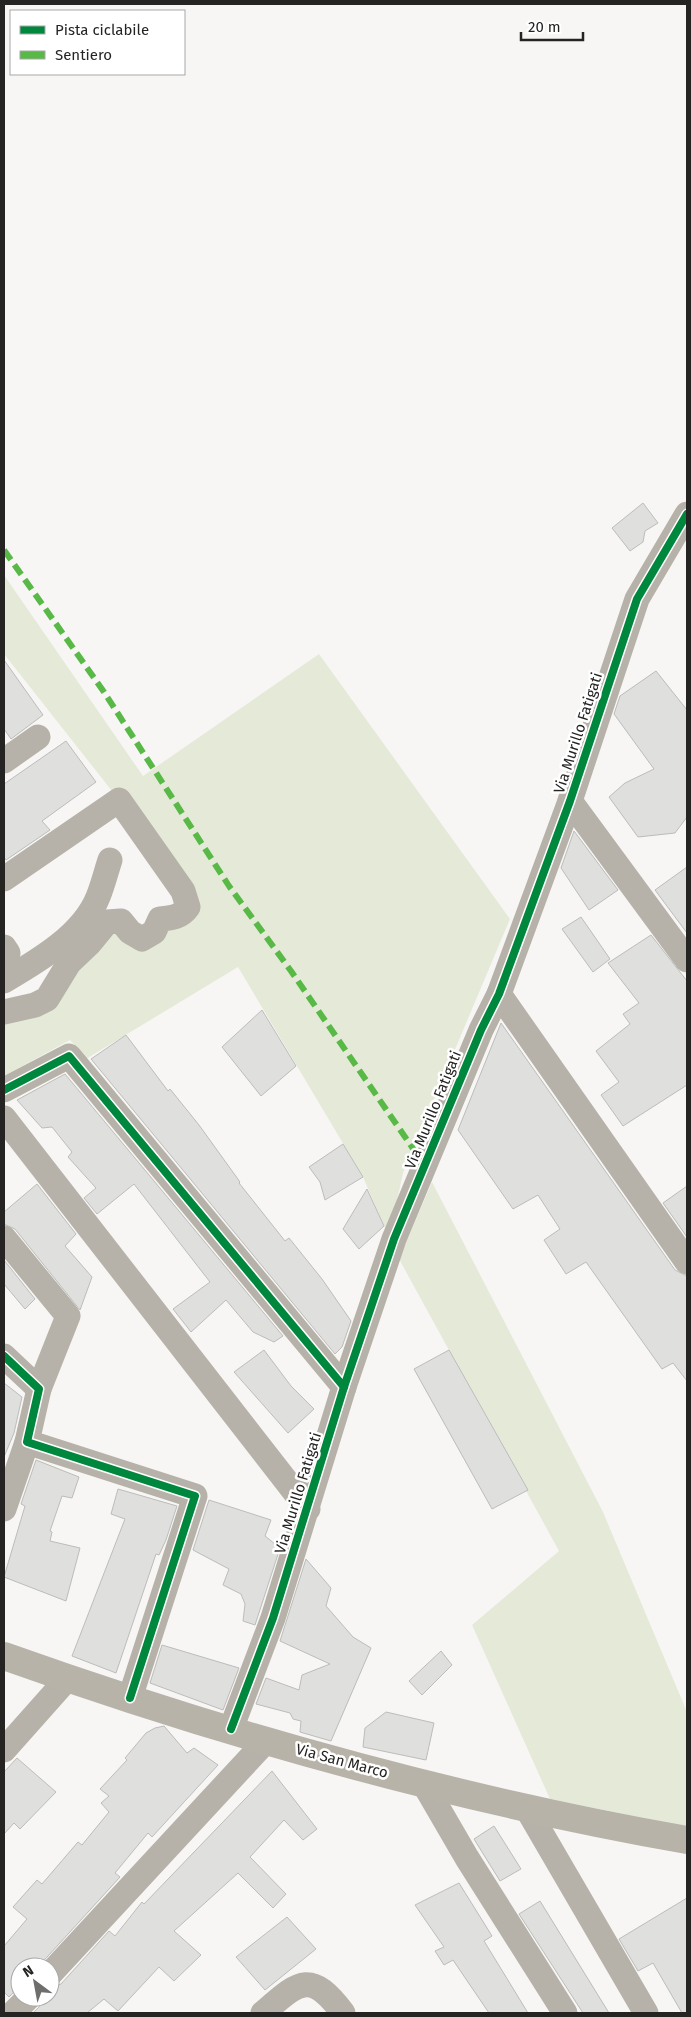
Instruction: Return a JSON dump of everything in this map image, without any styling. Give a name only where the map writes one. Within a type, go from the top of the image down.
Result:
[{"type":"main road","name":"Via San Marco","points":[[4,1656],[130,1698],[231,1728],[266,1741],[424,1784],[585,1822],[687,1840]]},
{"type":"street","name":"Via Murillo Fatigati","points":[[231,1728],[273,1618],[344,1387],[394,1239],[480,1030],[499,994],[570,801],[637,599],[687,514]]},
{"type":"street","points":[[4,761],[38,737]]},
{"type":"street","points":[[4,879],[119,800],[183,891],[188,907],[184,913],[174,918],[160,919],[154,932],[142,939],[130,932],[121,921],[107,922],[89,944],[69,963],[47,998],[35,1004],[4,1012]]},
{"type":"street","points":[[570,801],[687,960]]},
{"type":"street","points":[[4,981],[72,934],[87,917],[98,898],[110,860]]},
{"type":"street","points":[[4,947],[8,953],[4,955]]},
{"type":"street","points":[[499,994],[687,1262]]},
{"type":"street","points":[[4,1090],[70,1056],[344,1387]]},
{"type":"street","points":[[4,1118],[308,1509]]},
{"type":"street","points":[[4,1238],[68,1316],[39,1389],[27,1442],[4,1509]]},
{"type":"street","points":[[4,1356],[39,1389]]},
{"type":"street","points":[[27,1442],[195,1496],[130,1698]]},
{"type":"street","points":[[4,1750],[68,1678]]},
{"type":"street","points":[[60,1963],[266,1741]]},
{"type":"street","points":[[424,1784],[467,1858],[565,2013]]},
{"type":"street","points":[[526,1807],[646,2013]]},
{"type":"street","points":[[263,2013],[295,1987],[311,1985],[325,1991],[343,2013]]},
{"type":"green space","points":[[4,575],[143,776],[319,654],[510,919],[403,1173],[389,1237],[363,1177],[238,967],[86,1059],[70,1040],[4,1076],[4,1012],[35,1005],[107,922],[130,932],[184,913],[119,800],[4,654]]},
{"type":"green space","points":[[432,1182],[603,1512],[687,1712],[687,1827],[550,1799],[472,1625],[559,1551],[399,1259]]},
{"type":"building","points":[[643,503],[658,523],[645,531],[643,542],[630,551],[612,528]]},
{"type":"building","points":[[4,660],[43,715],[11,739],[4,729]]},
{"type":"building","points":[[656,671],[687,710],[687,817],[675,833],[638,837],[609,797],[625,783],[654,769],[614,714],[620,696]]},
{"type":"building","points":[[66,741],[96,782],[42,821],[50,830],[6,860],[4,857],[4,784]]},
{"type":"building","points":[[574,831],[618,890],[589,910],[561,868]]},
{"type":"building","points":[[687,867],[687,933],[655,890]]},
{"type":"building","points":[[581,917],[610,959],[593,972],[562,929]]},
{"type":"building","points":[[651,935],[687,981],[687,1085],[623,1126],[601,1095],[619,1082],[596,1051],[630,1024],[623,1014],[639,1003],[608,963]]},
{"type":"building","points":[[262,1010],[296,1066],[261,1096],[222,1047]]},
{"type":"building","points":[[501,1023],[675,1270],[687,1276],[687,1381],[673,1363],[662,1369],[586,1262],[566,1274],[544,1240],[560,1229],[538,1195],[513,1209],[458,1130]]},
{"type":"building","points":[[126,1035],[168,1091],[170,1089],[199,1125],[239,1183],[285,1241],[289,1238],[322,1279],[351,1321],[342,1347],[335,1354],[91,1059]]},
{"type":"building","points":[[65,1074],[283,1336],[274,1342],[253,1332],[226,1300],[191,1332],[173,1309],[210,1282],[134,1184],[97,1214],[84,1198],[96,1188],[68,1157],[72,1152],[52,1127],[42,1128],[17,1100]]},
{"type":"building","points":[[343,1144],[363,1177],[325,1200],[320,1182],[309,1167]]},
{"type":"building","points":[[37,1184],[76,1234],[65,1246],[92,1277],[80,1310],[15,1229],[4,1224],[4,1212]]},
{"type":"building","points":[[687,1186],[687,1237],[663,1203]]},
{"type":"building","points":[[367,1189],[384,1226],[359,1249],[343,1229]]},
{"type":"building","points":[[4,1260],[35,1299],[25,1309],[4,1284]]},
{"type":"building","points":[[264,1350],[291,1386],[314,1409],[288,1433],[234,1372]]},
{"type":"building","points":[[449,1350],[528,1490],[492,1509],[414,1369]]},
{"type":"building","points":[[4,1383],[22,1397],[14,1433],[4,1457]]},
{"type":"building","points":[[36,1460],[79,1477],[72,1498],[62,1496],[50,1531],[52,1532],[50,1541],[80,1548],[66,1601],[4,1577],[25,1506],[21,1504]]},
{"type":"building","points":[[118,1489],[177,1506],[166,1540],[159,1555],[156,1554],[116,1673],[72,1656],[125,1519],[111,1514]]},
{"type":"building","points":[[209,1500],[271,1520],[265,1536],[280,1548],[255,1625],[243,1621],[245,1604],[241,1594],[223,1585],[229,1569],[193,1550]]},
{"type":"building","points":[[306,1559],[331,1588],[326,1606],[353,1637],[371,1648],[331,1741],[300,1732],[301,1721],[293,1719],[290,1713],[256,1704],[266,1678],[299,1690],[302,1675],[330,1664],[280,1641]]},
{"type":"building","points":[[162,1645],[239,1668],[223,1710],[150,1683]]},
{"type":"building","points":[[441,1651],[452,1665],[422,1695],[409,1681]]},
{"type":"building","points":[[386,1712],[434,1723],[426,1760],[363,1747],[365,1728]]},
{"type":"building","points":[[164,1726],[187,1753],[194,1748],[218,1765],[152,1837],[148,1833],[115,1873],[120,1877],[47,1957],[10,1957],[9,1997],[4,1992],[4,1946],[27,1919],[13,1907],[37,1880],[42,1884],[78,1842],[82,1845],[109,1812],[101,1803],[109,1796],[100,1789],[127,1760],[125,1758],[146,1733]]},
{"type":"building","points":[[17,1758],[56,1792],[20,1829],[14,1823],[4,1834],[4,1772]]},
{"type":"building","points":[[272,1771],[317,1829],[303,1840],[284,1820],[250,1857],[286,1894],[273,1908],[238,1873],[174,1931],[201,1955],[174,1981],[159,1967],[118,2011],[104,1999],[87,2013],[33,2013],[39,2007],[60,2007],[60,1984],[109,1931],[115,1936],[142,1902],[144,1904]]},
{"type":"building","points":[[494,1826],[521,1869],[500,1881],[474,1839]]},
{"type":"building","points":[[459,1883],[492,1936],[484,1941],[528,2013],[489,2013],[453,1960],[444,1965],[435,1951],[444,1947],[415,1905]]},
{"type":"building","points":[[687,1898],[687,2013],[682,2013],[653,1963],[638,1971],[619,1939]]},
{"type":"building","points":[[540,1901],[609,2013],[583,2013],[519,1914]]},
{"type":"building","points":[[287,1917],[316,1949],[265,1990],[236,1957]]},
{"type":"marked path","points":[[4,550],[104,692],[229,886],[291,971],[425,1166]]},
{"type":"cycle path","points":[[231,1729],[273,1618],[344,1387],[394,1239],[481,1030],[499,994],[570,801],[637,599],[687,514]]},
{"type":"cycle path","points":[[4,1090],[69,1056],[344,1387]]},
{"type":"cycle path","points":[[4,1356],[39,1389],[27,1442],[195,1496],[130,1698]]}]
